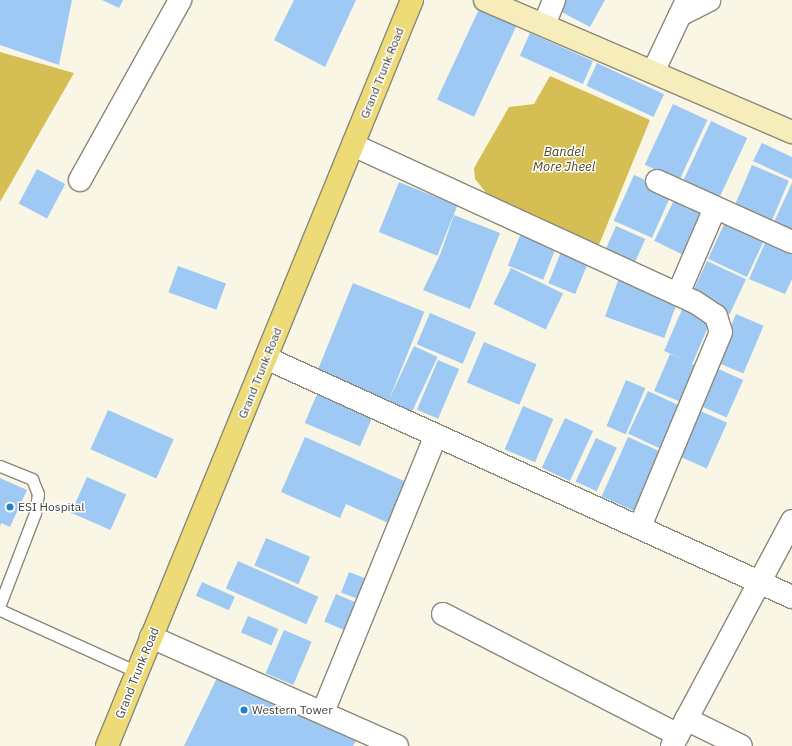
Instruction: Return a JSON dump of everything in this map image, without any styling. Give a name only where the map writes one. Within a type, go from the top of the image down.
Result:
[{"type":"main road","name":"Grand Trunk Road","points":[[107,746],[412,0]]},
{"type":"street","points":[[80,180],[180,0]]},
{"type":"street","points":[[485,0],[792,132]]},
{"type":"street","points":[[544,25],[554,0]]},
{"type":"street","points":[[653,72],[684,8],[709,0]]},
{"type":"street","points":[[353,145],[695,302],[716,316],[721,332],[640,527]]},
{"type":"street","points":[[657,181],[792,242]]},
{"type":"street","points":[[678,294],[715,208]]},
{"type":"street","points":[[266,358],[760,581],[792,597]]},
{"type":"street","points":[[323,712],[436,435]]},
{"type":"street","points":[[679,733],[792,521]]},
{"type":"street","points":[[443,614],[679,733],[741,746]]},
{"type":"street","points":[[151,637],[397,746]]},
{"type":"lane","points":[[0,466],[32,479],[38,494],[35,513],[0,604]]},
{"type":"lane","points":[[0,610],[137,672]]},
{"type":"water","points":[[0,52],[74,73],[0,202]]},
{"type":"water","name":"Bandel More Jheel","points":[[550,76],[650,120],[598,247],[492,200],[475,179],[474,168],[509,107],[534,104]]},
{"type":"building","points":[[0,0],[72,0],[59,65],[0,45]]},
{"type":"building","points":[[102,0],[123,0],[119,8]]},
{"type":"building","points":[[294,0],[356,0],[325,67],[274,40]]},
{"type":"building","points":[[564,0],[605,0],[590,27],[558,10]]},
{"type":"building","points":[[480,7],[517,24],[474,117],[437,99]]},
{"type":"building","points":[[530,33],[593,61],[583,84],[520,56]]},
{"type":"building","points":[[597,63],[664,94],[654,117],[586,86]]},
{"type":"building","points":[[673,104],[707,120],[679,181],[645,165]]},
{"type":"building","points":[[711,121],[747,138],[719,200],[682,183]]},
{"type":"building","points":[[762,143],[792,157],[792,179],[753,161]]},
{"type":"building","points":[[752,165],[789,181],[772,220],[735,205]]},
{"type":"building","points":[[37,169],[65,184],[47,218],[19,203]]},
{"type":"building","points":[[634,175],[672,192],[652,238],[614,221]]},
{"type":"building","points":[[399,182],[457,206],[437,256],[379,232]]},
{"type":"building","points":[[792,183],[792,230],[774,222]]},
{"type":"building","points":[[677,194],[710,210],[687,257],[654,241]]},
{"type":"building","points":[[454,215],[500,233],[470,309],[423,290],[440,255]]},
{"type":"building","points":[[727,218],[766,236],[747,277],[708,259]]},
{"type":"building","points":[[616,226],[645,239],[631,272],[601,259]]},
{"type":"building","points":[[521,233],[556,247],[543,280],[508,265]]},
{"type":"building","points":[[768,236],[792,247],[792,279],[785,294],[749,279]]},
{"type":"building","points":[[563,247],[590,258],[575,294],[548,283]]},
{"type":"building","points":[[707,261],[746,279],[729,315],[691,296]]},
{"type":"building","points":[[178,266],[226,283],[216,310],[168,292]]},
{"type":"building","points":[[511,268],[563,293],[546,329],[493,304]]},
{"type":"building","points":[[619,278],[678,300],[664,338],[605,317]]},
{"type":"building","points":[[353,283],[424,312],[389,400],[317,371]]},
{"type":"building","points":[[684,305],[712,318],[692,364],[701,368],[686,404],[654,391],[670,354],[685,360],[664,351]]},
{"type":"building","points":[[430,313],[476,333],[463,364],[417,344]]},
{"type":"building","points":[[736,314],[764,326],[743,374],[716,362]]},
{"type":"building","points":[[484,342],[536,364],[519,405],[467,383]]},
{"type":"building","points":[[414,346],[438,357],[412,411],[389,400]]},
{"type":"building","points":[[438,360],[459,369],[438,419],[417,410]]},
{"type":"building","points":[[714,367],[743,380],[727,417],[697,404]]},
{"type":"building","points":[[626,380],[645,388],[626,434],[606,426]]},
{"type":"building","points":[[320,387],[375,410],[360,446],[305,423]]},
{"type":"building","points":[[648,391],[682,407],[663,450],[628,434]]},
{"type":"building","points":[[523,406],[553,419],[535,462],[505,449]]},
{"type":"building","points":[[696,409],[727,423],[707,469],[676,455]]},
{"type":"building","points":[[108,410],[174,439],[156,479],[91,449]]},
{"type":"building","points":[[565,418],[593,431],[570,481],[542,468]]},
{"type":"building","points":[[305,437],[413,485],[395,526],[346,504],[340,518],[281,492]]},
{"type":"building","points":[[628,437],[661,452],[634,511],[602,496]]},
{"type":"building","points":[[596,438],[617,448],[597,491],[576,482]]},
{"type":"building","points":[[87,477],[126,494],[110,530],[71,513]]},
{"type":"building","name":"ESI Hospital","points":[[0,478],[27,490],[10,527],[1,523],[0,527]]},
{"type":"building","points":[[266,538],[310,557],[298,584],[254,566]]},
{"type":"building","points":[[238,561],[318,597],[306,624],[226,588]]},
{"type":"building","points":[[349,572],[372,581],[364,601],[341,593]]},
{"type":"building","points":[[202,582],[235,597],[229,610],[196,596]]},
{"type":"building","points":[[336,594],[364,606],[352,633],[324,622]]},
{"type":"building","points":[[248,616],[278,629],[271,645],[241,633]]},
{"type":"building","points":[[284,630],[312,642],[293,685],[266,673]]},
{"type":"building","name":"Western Tower","points":[[217,678],[356,741],[353,746],[184,746]]},
{"type":"place","name":"ESI Hospital","points":[[10,507]]},
{"type":"place","name":"Western Tower","points":[[244,710]]}]
